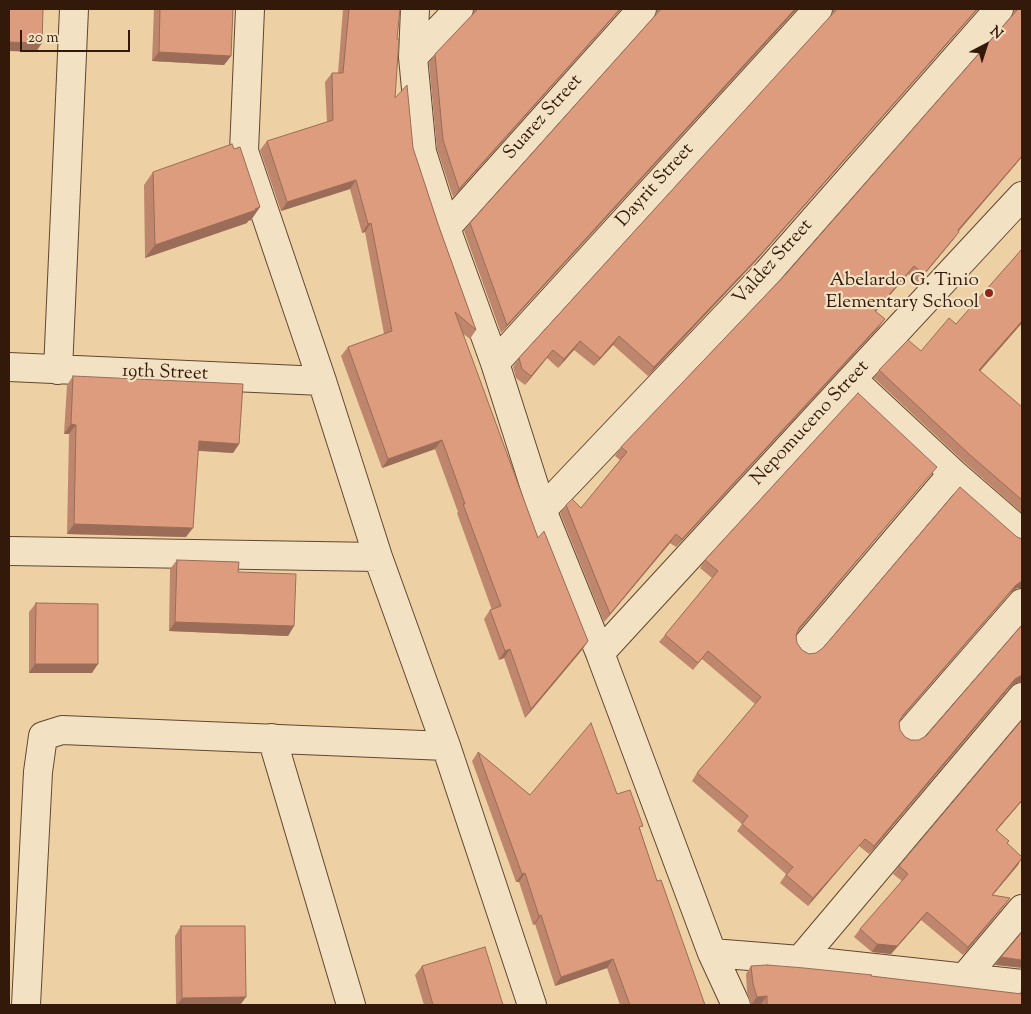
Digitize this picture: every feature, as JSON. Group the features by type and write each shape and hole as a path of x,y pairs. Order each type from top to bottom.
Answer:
{"street":[{"path":"58,370 74,9"},
{"path":"250,9 244,151 322,381 378,557 446,746 532,1005"},
{"path":"414,9 413,57 422,152 446,228 494,363 542,510 600,652 712,953 736,1005"},
{"path":"413,57 459,9"},
{"name":"Suarez Street","path":"446,228 642,9"},
{"name":"Dayrit Street","path":"494,363 818,9"},
{"name":"Valdez Street","path":"542,510 768,272 999,9"},
{"name":"Nepomuceno Street","path":"600,652 1022,196"},
{"name":"19th Street","path":"9,368 322,381"},
{"path":"852,379 1022,533"},
{"path":"806,646 954,473"},
{"path":"9,551 378,557"},
{"path":"909,733 1022,603"},
{"path":"800,960 1022,697"},
{"path":"26,1005 38,772 43,736 62,730 446,746"},
{"path":"272,738 351,1005"},
{"path":"964,978 1022,909"},
{"path":"712,953 800,960 1022,984"}],"building":[{"path":"9,9 43,9 42,43 9,42"},
{"path":"160,9 233,9 231,56 159,52"},
{"path":"349,9 400,9 395,98 407,85 413,148 476,330 455,312 538,538 544,531 588,641 531,709 510,649 505,651 490,610 501,606 463,504 465,504 442,440 388,459 348,347 392,331 371,223 368,224 356,180 287,202 267,141 333,120 332,73 343,73"},
{"path":"478,9 620,9 459,189 443,140 435,54"},
{"path":"661,9 795,9 507,325 470,223"},
{"path":"837,9 977,9 762,253 654,367 619,336 600,358 580,341 564,359 553,350 531,376 522,369 519,358"},
{"path":"1018,9 1022,9 1022,156 958,230 959,232 924,274 914,266 875,311 885,319 682,539 676,534 610,614 566,505 572,499 581,508 627,452 621,447 786,274"},
{"path":"232,144 234,149 240,147 260,207 155,245 153,172"},
{"name":"Abelardo G. Tinio Elementary School","path":"1022,249 1022,321 979,370 1022,407 1022,500 969,454 879,370 908,340 921,351 949,318 956,324"},
{"path":"73,376 243,384 239,444 199,441 193,528 74,524 76,425 71,424"},
{"path":"858,393 937,467 799,628 796,635 797,643 802,650 809,654 816,653 823,648 960,487 1017,537 1022,539 1022,581 1016,585 903,715 899,722 900,730 905,737 911,740 919,740 926,736 1022,625 1022,675 1015,679 874,846 865,839 813,898 786,875 793,867 742,824 748,816 697,773 761,697 708,651 698,663 665,635 718,571 705,560"},
{"path":"177,560 239,562 238,572 296,574 294,626 175,622"},
{"path":"36,603 98,604 98,664 35,664"},
{"path":"1022,720 1022,800 996,830 1009,841 1007,843 1022,857 992,895 1010,898 968,947 927,912 897,946 877,944 860,929 908,874 899,866"},
{"path":"591,723 617,794 630,790 643,826 639,827 657,881 661,880 705,1005 630,1005 613,959 561,977 541,915 539,916 525,873 522,874 478,752 530,795"},
{"path":"181,926 245,926 246,997 182,998"},
{"path":"1022,932 1022,960 1001,957"},
{"path":"485,947 503,1005 433,1005 422,966"},
{"path":"767,965 872,975 1022,994 1022,1005 767,1005 767,996 757,997 751,966"}],"place":[{"name":"Abelardo G. Tinio Elementary School","path":"989,293"}]}
